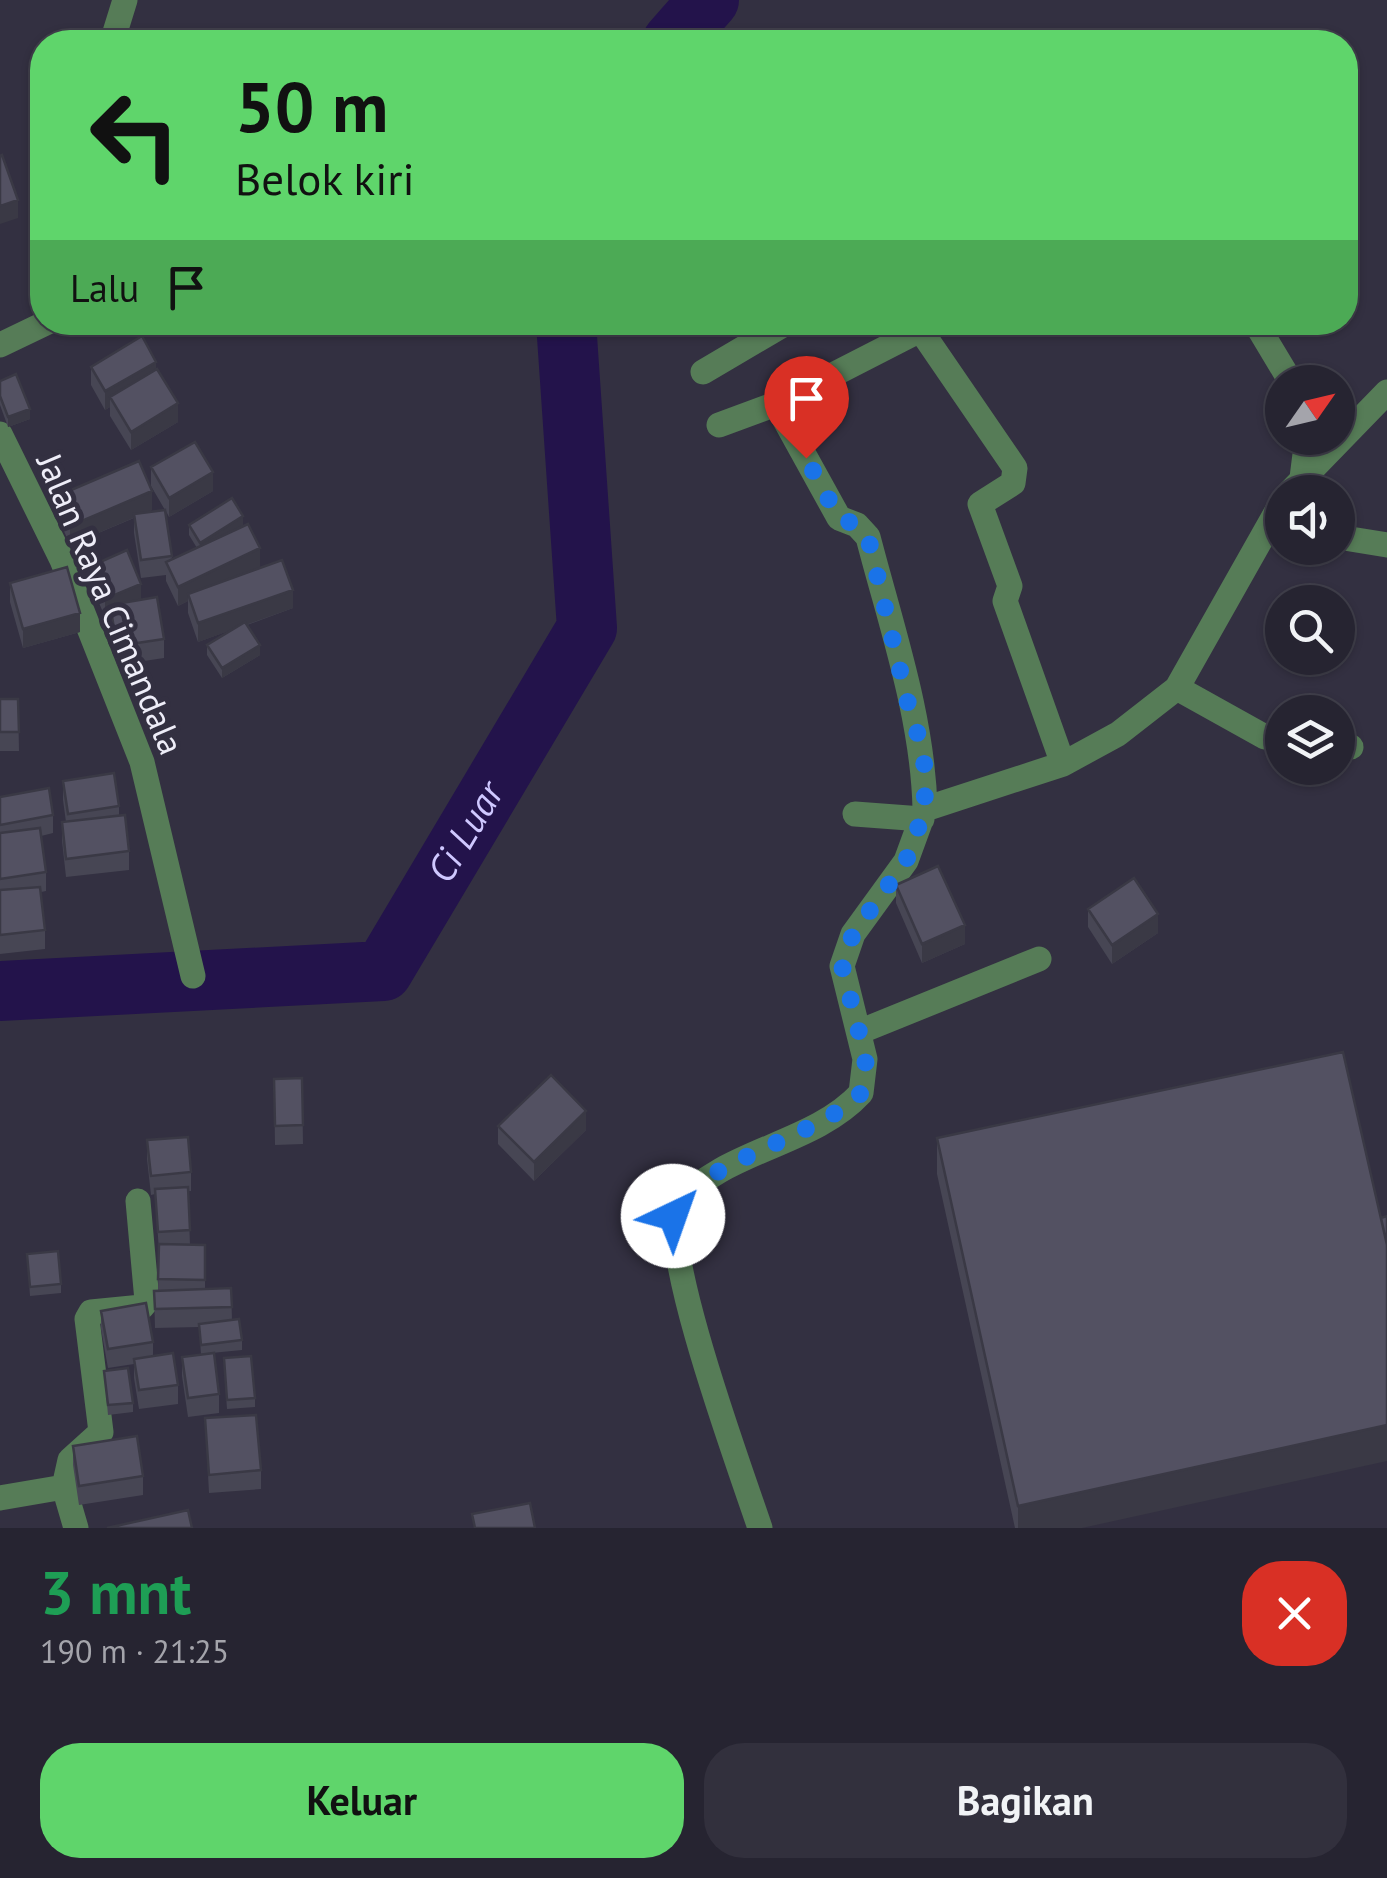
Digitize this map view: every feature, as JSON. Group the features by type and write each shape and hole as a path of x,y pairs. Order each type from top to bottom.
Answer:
{"street":[{"path":"116,30 125,0"},
{"path":"0,345 30,331"},
{"path":"704,372 766,335"},
{"path":"719,425 776,404 907,335"},
{"path":"930,335 1015,468 1013,482 980,504 1010,586 1005,601 1062,764"},
{"path":"1263,335 1280,365"},
{"path":"1309,475 1387,392"},
{"path":"760,1528 710,1373 673,1238 673,1216 676,1205 702,1182 848,1107 861,1093 866,1075 842,966 853,934 906,861 923,814 924,749 912,720 868,537 857,525 839,518 776,404"},
{"name":"Jalan Raya Cimandala","path":"0,434 62,560 142,762 193,976"},
{"path":"855,814 923,814 1062,764 1118,734 1176,688 1265,536"},
{"path":"1355,540 1387,545"},
{"path":"1176,688 1265,737"},
{"path":"858,1032 1039,959"},
{"path":"76,1528 64,1487 70,1460 102,1432 88,1314 142,1307 147,1301 138,1201"},
{"path":"0,1498 64,1487"}],"building":[{"path":"0,156 18,200 0,206"},
{"path":"142,336 156,362 105,391 91,367"},
{"path":"157,369 178,403 131,432 110,397"},
{"path":"16,374 30,409 8,417 0,396 0,381"},
{"path":"195,442 213,472 169,498 151,467"},
{"path":"139,461 152,491 70,526 57,496"},
{"path":"232,498 243,516 200,543 189,525"},
{"path":"165,510 172,556 141,560 134,514"},
{"path":"248,524 260,548 178,587 166,562"},
{"path":"127,550 141,584 105,599 91,566"},
{"path":"282,560 293,590 198,623 188,594"},
{"path":"67,567 80,613 23,629 10,583"},
{"path":"157,597 164,639 117,646 110,605"},
{"path":"245,622 260,645 222,668 207,645"},
{"path":"0,699 18,699 19,732 0,732"},
{"path":"114,773 119,806 68,814 63,781"},
{"path":"49,788 53,815 0,825 0,797"},
{"path":"125,815 129,851 66,859 62,822"},
{"path":"40,828 46,872 0,879 0,833"},
{"path":"938,866 965,925 922,944 896,885"},
{"path":"1134,878 1158,914 1112,945 1088,909"},
{"path":"40,887 45,930 0,935 0,890"},
{"path":"1343,1052 1387,1245 1387,1425 1018,1506 937,1138"},
{"path":"551,1075 586,1111 534,1162 498,1126"},
{"path":"302,1078 303,1125 275,1126 274,1079"},
{"path":"188,1137 191,1172 151,1176 147,1140"},
{"path":"188,1187 190,1230 158,1232 155,1189"},
{"path":"1387,1216 1387,1245 1381,1218"},
{"path":"159,1244 205,1245 205,1280 158,1279"},
{"path":"58,1251 61,1284 30,1287 27,1254"},
{"path":"231,1288 232,1307 155,1309 154,1291"},
{"path":"146,1303 153,1342 108,1349 101,1311"},
{"path":"239,1319 242,1340 201,1345 199,1324"},
{"path":"173,1353 178,1385 139,1390 134,1359"},
{"path":"214,1353 219,1394 188,1398 182,1357"},
{"path":"251,1356 255,1398 227,1400 224,1358"},
{"path":"128,1368 133,1403 108,1405 104,1371"},
{"path":"256,1415 261,1470 209,1475 205,1418"},
{"path":"137,1436 143,1476 79,1486 73,1446"},
{"path":"530,1503 535,1528 475,1528 472,1514"},
{"path":"188,1510 192,1528 107,1528"}],"waterway":[{"name":"Ci Luar","path":"683,30 709,0"},
{"name":"Ci Luar","path":"0,991 383,971 587,628 567,335"}],"route":[{"path":"673,1216 676,1205 702,1182 828,1120 861,1093 866,1059 842,966 853,934 906,861 925,809 924,749 912,720 906,681 868,537 857,525 839,518 806,458"}]}
